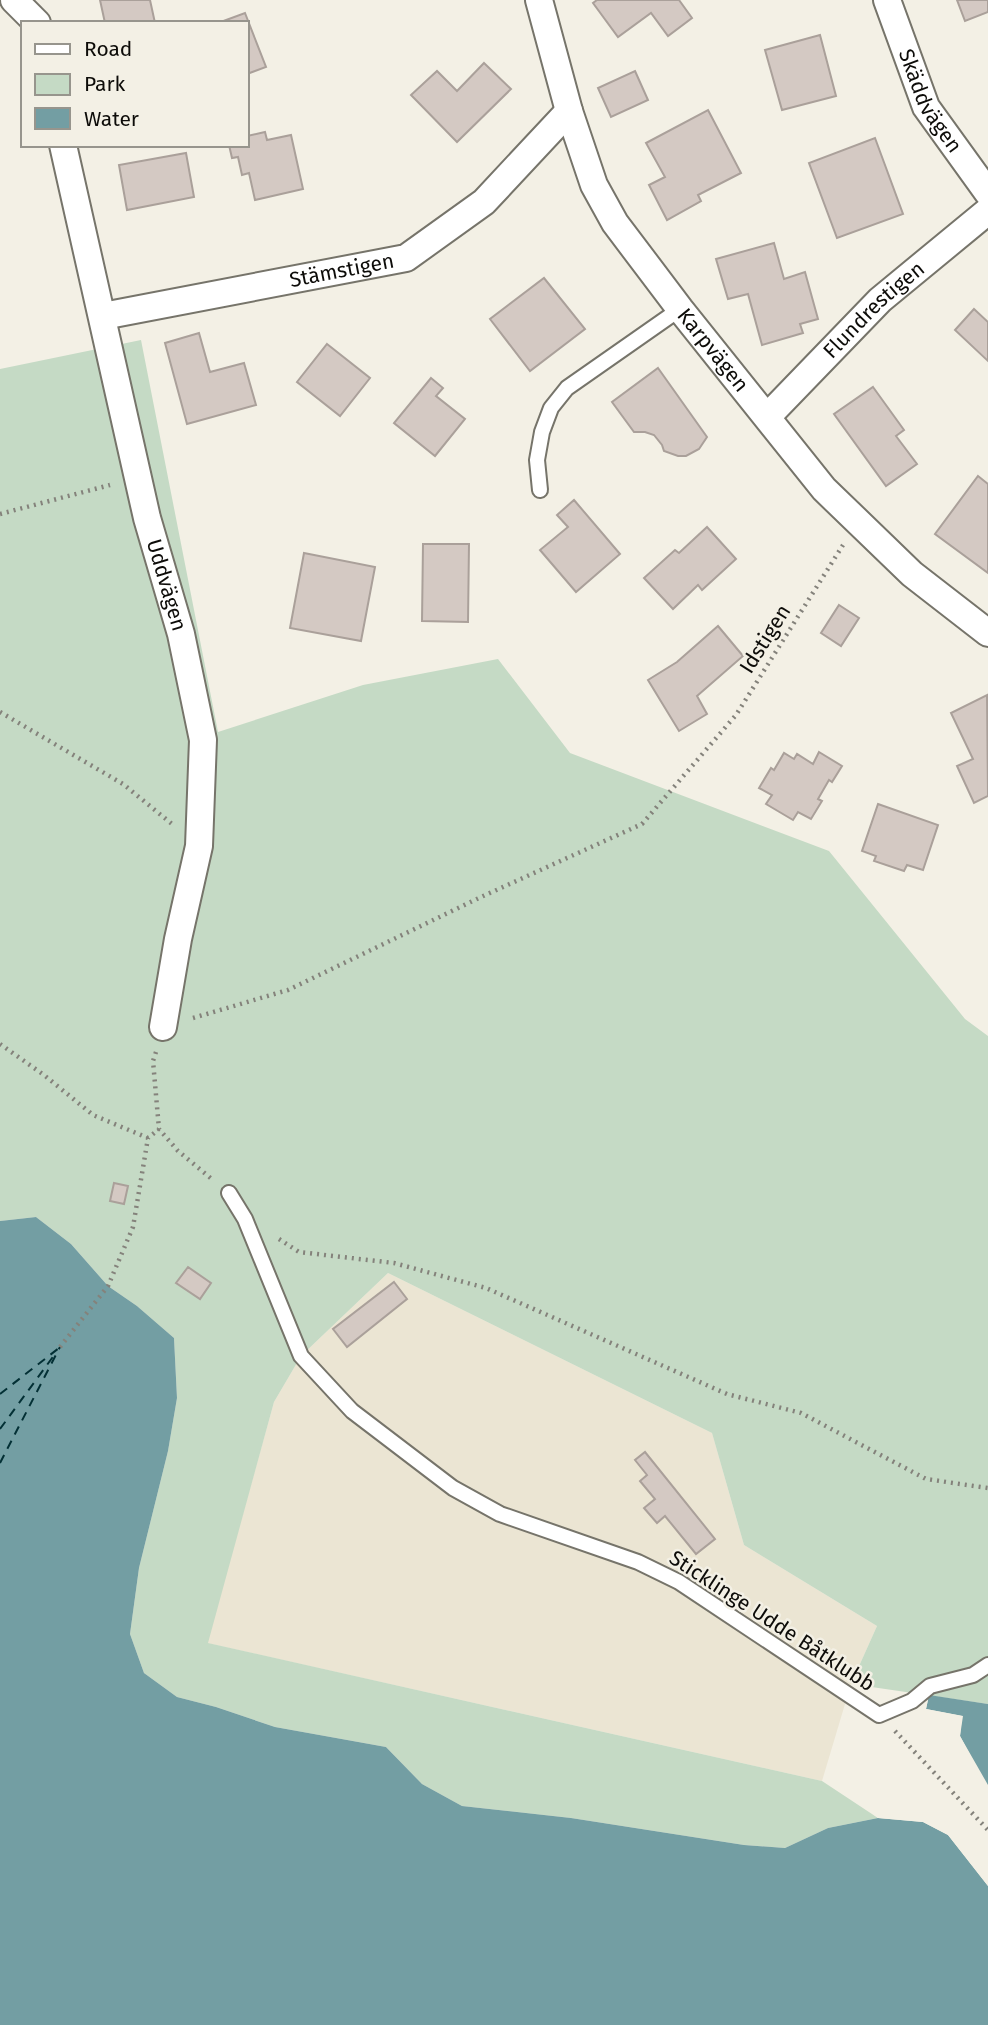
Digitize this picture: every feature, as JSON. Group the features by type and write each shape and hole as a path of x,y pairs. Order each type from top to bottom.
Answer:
{"street":[{"path":"14,0 40,15"},
{"name":"Karpvägen","path":"539,0 569,111 594,185 610,213 680,309 824,489 912,574 988,633"},
{"name":"Skäddvägen","path":"887,0 926,107 988,193"},
{"name":"Stämstigen","path":"103,316 406,258 484,202 569,111"},
{"name":"Uddvägen","path":"64,147 147,518 181,634 202,740 199,846 178,939 163,1027"},
{"name":"Flundrestigen","path":"768,416 880,300 988,211"}],"lane":[{"path":"540,490 537,460 542,432 551,408 567,388 680,309"},
{"name":"Sticklinge Udde Båtklubb","path":"229,1193 245,1219 302,1356 352,1411 453,1488 500,1514 638,1562 679,1582 879,1716 912,1701 930,1686 973,1675 988,1665"}],"path":[{"path":"0,514 138,477"},
{"name":"Idstigen","path":"163,1027 288,990 481,897 642,824 736,715 858,522"},
{"path":"0,712 123,783 199,846"},
{"path":"163,1027 153,1061 159,1129 178,1151 229,1193"},
{"path":"0,1044 93,1115 148,1138"},
{"path":"60,1347 108,1286 133,1227 148,1138 159,1129"},
{"path":"269,1234 299,1252 394,1263 486,1288 727,1394 801,1413 926,1479 988,1488"},
{"path":"879,1716 988,1830"}],"shaded area":[{"path":"388,1273 712,1433 744,1545 877,1626 851,1684 822,1781 207,1643 274,1402 301,1356"}],"green space":[{"path":"141,340 218,732 363,685 498,659 570,753 829,851 965,1019 988,1036 988,1704 851,1684 877,1626 744,1545 712,1433 388,1273 301,1356 274,1402 208,1643 822,1781 878,1818 828,1828 785,1848 744,1845 571,1818 462,1806 422,1784 386,1747 275,1727 177,1697 144,1673 130,1634 139,1568 168,1451 177,1398 174,1338 137,1306 108,1286 71,1244 36,1217 0,1221 0,369"}],"water":[{"path":"36,1217 71,1244 108,1286 137,1306 174,1338 177,1398 168,1451 139,1568 130,1634 144,1673 177,1697 275,1727 386,1747 422,1784 462,1806 571,1818 744,1845 785,1848 828,1828 878,1818 923,1822 948,1835 988,1886 988,2025 0,2025 0,1221"},
{"path":"929,1695 988,1704 988,1785 960,1736 962,1716 926,1709"}],"pier":[{"path":"925,1695 929,1695 926,1709 963,1716 960,1736 988,1789 957,1737 959,1719 924,1712 922,1709"},
{"path":"874,1815 923,1819 950,1832 988,1880 988,1886 948,1835 923,1822 878,1818"}],"building":[{"path":"100,0 150,0 155,21 105,21"},
{"path":"597,0 679,0 692,18 668,36 651,13 618,37 593,3"},
{"path":"957,0 988,0 988,12 965,21"},
{"path":"245,13 266,67 248,74 248,21 223,21"},
{"path":"820,35 836,96 782,110 765,50"},
{"path":"484,63 511,89 457,142 411,95 437,71 457,91"},
{"path":"635,71 648,100 611,117 598,88"},
{"path":"708,110 741,173 698,195 701,201 667,220 649,185 665,177 646,143"},
{"path":"265,132 267,140 291,135 303,189 255,200 249,173 242,175 238,157 232,158 229,147 248,147 248,136"},
{"path":"875,138 903,214 837,238 809,163"},
{"path":"186,153 194,197 127,210 119,165"},
{"path":"774,243 784,279 805,272 818,319 800,324 803,333 762,345 748,294 728,299 716,259"},
{"path":"544,278 585,329 530,371 490,319"},
{"path":"974,309 988,322 988,361 955,330"},
{"path":"199,333 210,372 244,363 256,405 187,424 165,343"},
{"path":"327,344 370,378 340,416 297,382"},
{"path":"658,368 707,437 699,449 686,456 664,451 654,435 634,432 612,402"},
{"path":"431,378 443,388 436,396 465,419 435,456 394,423"},
{"path":"873,387 904,430 896,436 917,464 886,486 834,414"},
{"path":"978,476 988,484 988,573 935,534"},
{"path":"574,500 620,554 576,592 540,550 568,527 557,515"},
{"path":"707,527 736,559 702,590 698,585 673,609 644,578 675,550 679,553"},
{"path":"423,544 469,544 468,622 422,621"},
{"path":"304,553 375,567 361,641 290,628"},
{"path":"839,605 859,618 841,646 821,633"},
{"path":"718,626 743,656 697,696 707,714 679,731 648,680 677,662"},
{"path":"987,695 988,796 974,803 957,766 973,759 951,713"},
{"path":"819,752 842,766 832,782 829,780 818,799 822,801 811,819 798,812 793,820 766,804 772,795 759,788 784,753 794,759 797,754 813,764"},
{"path":"878,804 938,825 923,870 907,865 904,871 874,861 876,856 862,851"},
{"path":"114,1183 128,1186 124,1204 110,1201"},
{"path":"188,1267 211,1283 200,1299 176,1283"},
{"path":"394,1282 407,1299 347,1347 333,1329"},
{"path":"645,1452 715,1539 696,1554 665,1516 657,1523 644,1508 655,1499 640,1481 647,1475 635,1460"}],"ferry route":[{"path":"0,1463 60,1347"},
{"path":"0,1394 59,1348"},
{"path":"0,1429 55,1354"}]}
